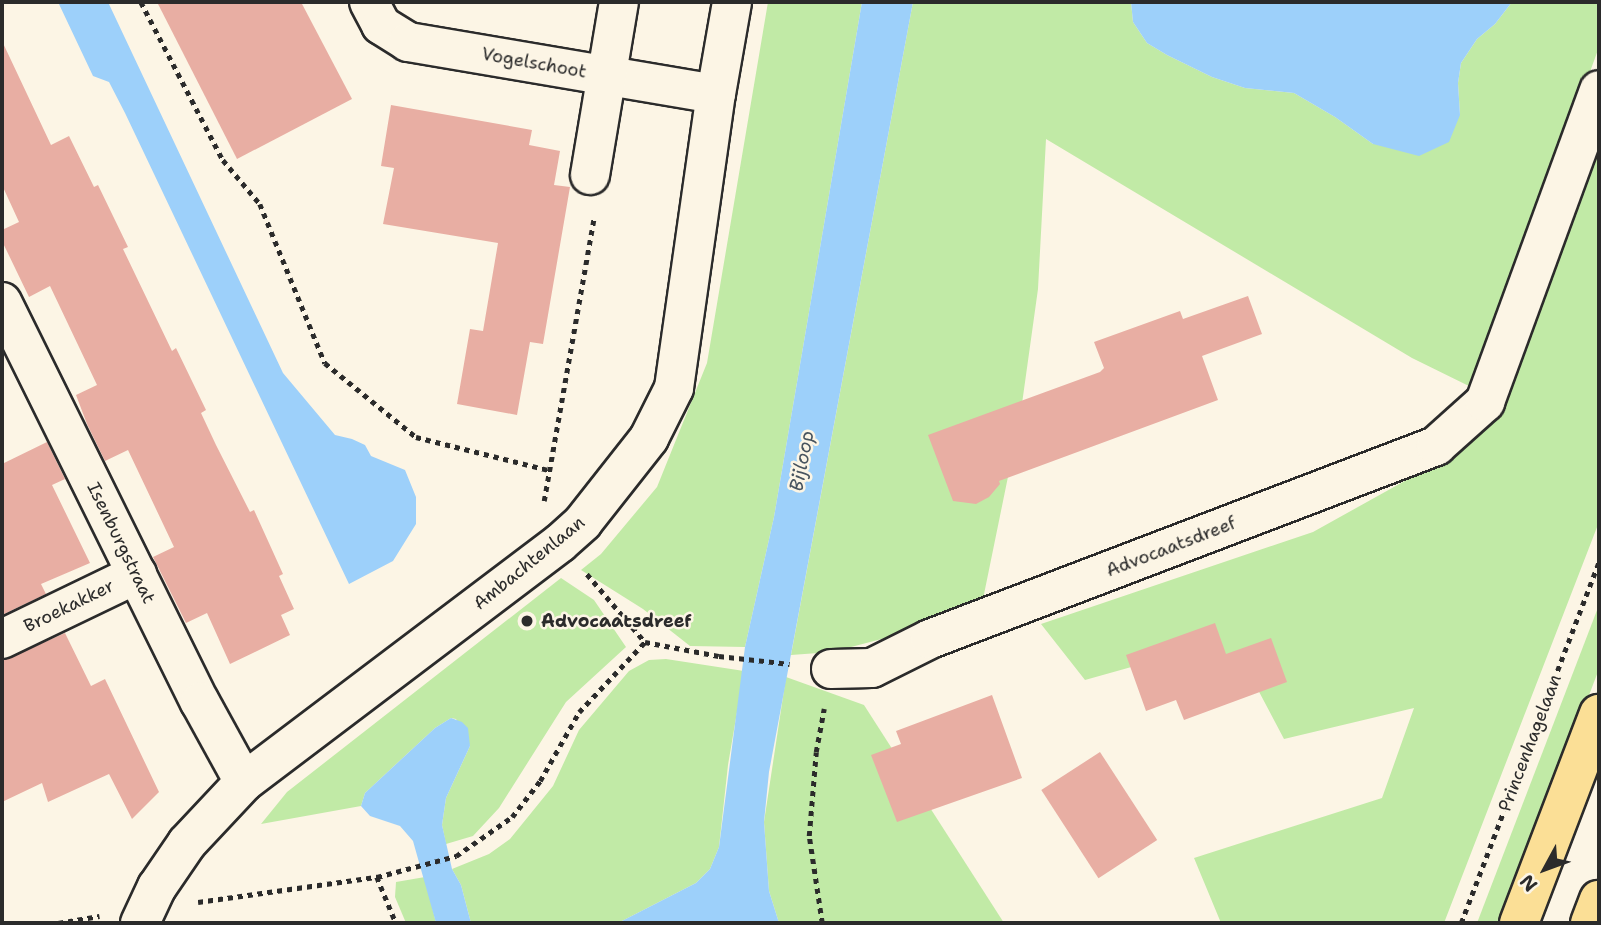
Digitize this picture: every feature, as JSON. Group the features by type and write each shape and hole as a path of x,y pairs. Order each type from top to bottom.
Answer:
{"main road":[{"path":"1519,923 1599,714"},
{"path":"1590,923 1599,900"}],"street":[{"name":"Vogelschoot","path":"369,2 382,25 408,42 716,94"},
{"path":"590,175 619,2"},
{"name":"Ambachtenlaan","path":"143,915 187,843 244,782 560,543 583,522 617,483 649,438 674,388 716,94 732,2"},
{"name":"Advocaatsdreef","path":"831,669 872,668 930,639 1436,446 1485,402 1599,90"},
{"name":"Isenburgstraat","path":"2,302 244,782"},
{"name":"Broekakker","path":"2,639 137,574"}],"path":[{"path":"141,2 223,160 260,204 325,363 416,437 548,470"},
{"path":"590,175 596,204 542,497 560,543 645,642 719,656 831,669 816,752 809,836 822,923"},
{"name":"Princenhagelaan","path":"1461,923 1599,562"},
{"path":"143,915 377,877 449,858 513,817 540,781 579,712 645,642"},
{"path":"377,877 396,923"}],"green space":[{"path":"768,2 862,2 774,517 745,647 690,646 643,609 581,570 601,554 657,487 707,363"},
{"path":"913,2 1131,2 1133,22 1147,43 1167,55 1212,77 1245,88 1294,93 1373,144 1460,115 1458,83 1461,63 1477,39 1495,24 1512,2 1599,2 1599,47 1475,389 1412,358 1046,139 1038,289 1020,418 982,604 912,631 832,652 791,655"},
{"path":"1599,132 1599,522 1444,923 1221,923 1194,858 1382,798 1414,708 1284,739 1256,686 1167,657 1085,680 1041,624 1313,532 1464,448 1495,414"},
{"path":"561,578 594,600 626,647 566,702 499,808 473,836 446,844 442,825 446,798 470,746 456,719 451,718 435,728 365,793 361,806 261,824 287,792"},
{"path":"1599,605 1599,669 1502,923 1477,923"},
{"path":"666,659 744,671 728,765 719,847 710,869 696,883 618,923 471,923 461,885 452,869 489,854 510,839 553,786 579,730 629,671 649,660"},
{"path":"786,677 864,705 1004,923 779,923 769,891 764,822"},
{"path":"425,877 436,923 406,923 395,897 396,882"}],"water":[{"path":"58,2 108,2 283,373 335,435 365,445 371,456 405,470 416,497 416,524 393,561 349,584 125,113 109,82 93,76"},
{"name":"Bijloop","path":"862,2 913,2 769,772 764,822 769,891 779,923 618,923 696,883 710,869 719,847 745,647 774,517"},
{"path":"1131,2 1512,2 1495,24 1477,39 1461,63 1458,83 1460,115 1449,142 1419,156 1373,144 1294,93 1245,88 1212,77 1167,55 1147,43 1133,22"},
{"path":"451,718 462,722 468,728 470,746 446,798 442,825 452,869 461,885 471,923 436,923 413,841 400,826 370,816 361,806 365,793 435,728"}],"building":[{"path":"157,2 301,2 352,99 237,159"},
{"path":"2,41 51,145 69,136 94,187 98,185 128,247 123,249 172,351 176,348 206,410 201,413 216,445 250,512 254,510 283,574 279,576 294,609 281,615 290,635 230,664 207,613 186,623 153,557 174,547 128,450 105,461 87,424 76,395 97,385 50,286 29,297 2,241 2,230 19,222 2,185"},
{"path":"391,105 532,130 529,145 560,151 554,185 570,187 543,344 530,342 517,415 457,404 470,329 483,331 498,243 383,224 394,168 381,166"},
{"path":"1248,296 1262,334 1202,356 1218,400 999,481 1000,484 989,497 976,504 953,501 928,435 1100,372 1104,368 1094,342 1180,311 1183,319"},
{"path":"47,442 65,479 52,485 90,563 41,584 46,594 2,615 2,464"},
{"path":"1215,623 1226,654 1271,638 1287,682 1184,720 1176,700 1146,711 1126,655"},
{"path":"65,633 91,686 105,679 159,792 132,819 109,774 48,802 42,783 2,802 2,661"},
{"path":"992,695 1022,778 897,822 871,755 901,744 896,731"},
{"path":"1100,752 1157,840 1098,878 1041,790"}],"place":[{"name":"Advocaatsdreef","path":"527,621"}]}
